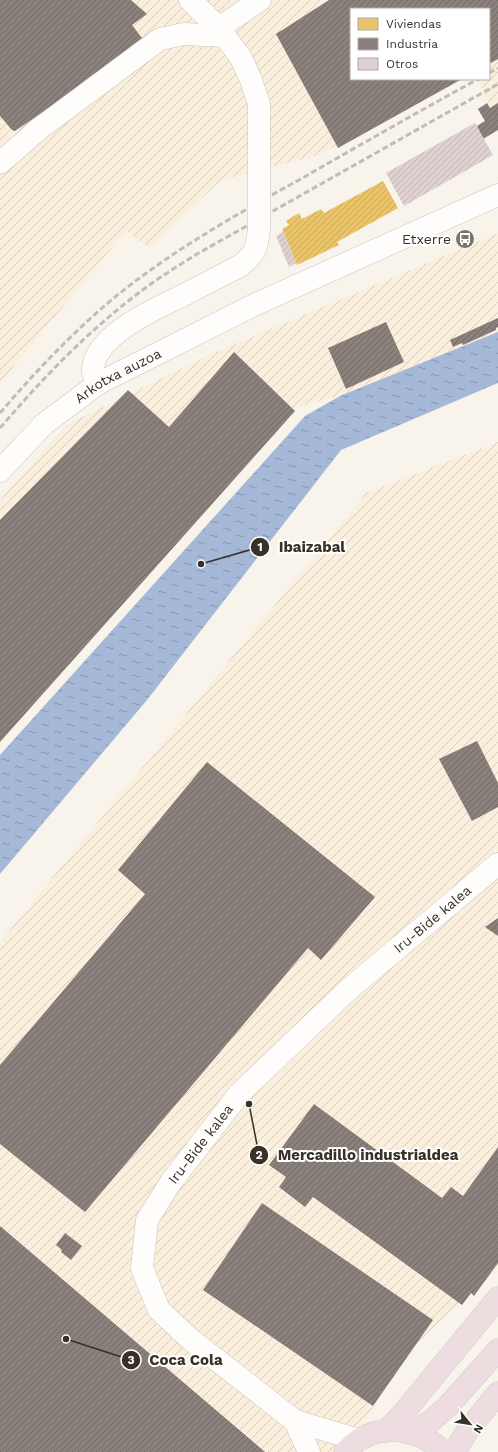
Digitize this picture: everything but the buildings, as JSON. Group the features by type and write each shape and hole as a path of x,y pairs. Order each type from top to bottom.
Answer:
{"highway":[{"path":"386,1431 498,1298"},
{"path":"410,1432 430,1422 449,1405 498,1350"},
{"path":"454,1452 468,1430 498,1393"},
{"path":"352,1446 378,1431 400,1430 420,1435 438,1446 444,1452"}],"street":[{"path":"98,383 92,371 94,362 109,339 128,324 240,266 251,256 257,245 259,228 259,104 251,80 241,58 222,32 190,0"},
{"path":"0,163 39,129 160,39 184,34 222,32 260,0"},
{"name":"Arkotxa auzoa","path":"0,471 44,424 98,383 254,306 498,195"},
{"name":"Iru-Bide kalea","path":"295,1421 190,1339 159,1310 142,1268 147,1220 171,1182 239,1094 349,989 498,864"},
{"path":"295,1421 352,1446"},
{"path":"295,1421 309,1452"}],"shaded area":[{"path":"0,0 498,0 498,123 477,80 490,80 490,8 350,8 350,80 460,80 319,155 221,180 149,248 126,231 0,383"},
{"path":"498,233 498,332 340,396 273,413 0,715 0,500 66,425 209,355"},
{"path":"498,442 498,1266 417,1343 342,1452 0,1452 0,942 366,493"}],"water":[{"path":"498,332 498,383 341,450 147,700 0,874 0,755 305,416 340,396"}],"railway":[{"path":"490,72 498,68"},
{"path":"0,413 41,367 84,324 115,297 159,264 204,234 476,80"},
{"path":"0,428 31,392 64,358 99,325 143,289 197,254 498,84"}],"place":[{"name":"Etxerre","path":"465,239"},
{"name":"Ibaizabal","path":"201,564"},
{"name":"Mercadillo industrialdea","path":"249,1104"},
{"name":"Coca Cola","path":"66,1339"}]}
